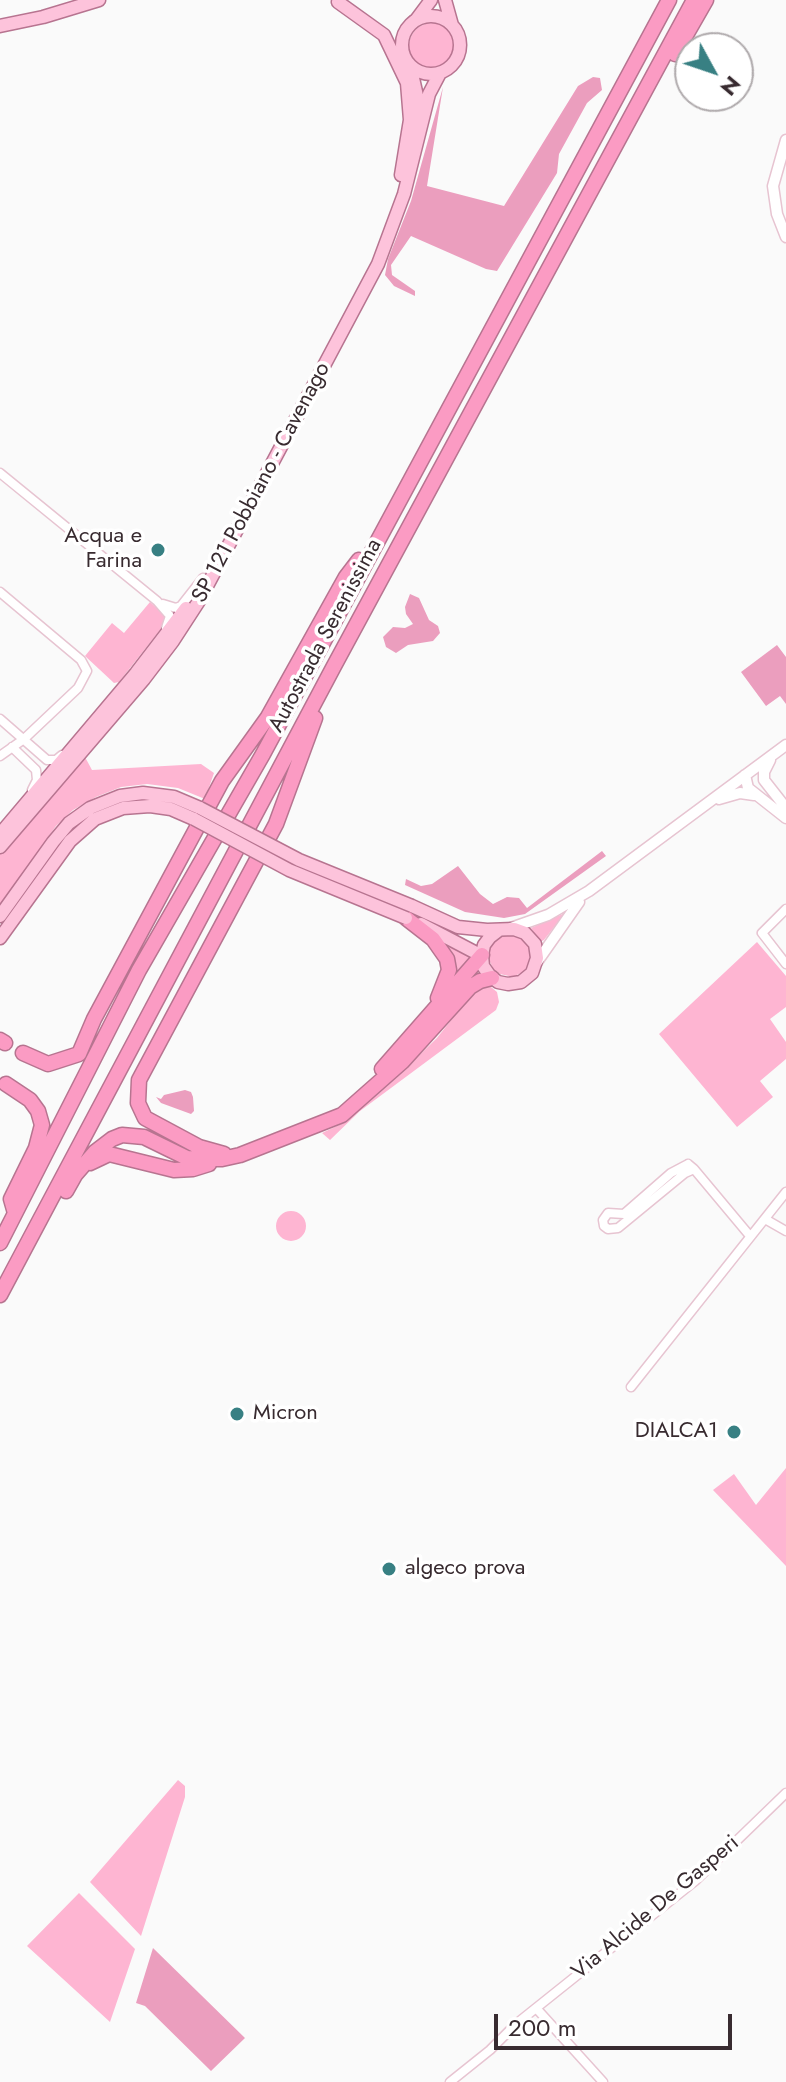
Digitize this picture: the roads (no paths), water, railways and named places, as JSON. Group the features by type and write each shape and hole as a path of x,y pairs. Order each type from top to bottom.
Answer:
{"highway":[{"name":"Autostrada Serenissima","path":"0,1243 139,970 263,754 669,0"},
{"name":"Autostrada Serenissima","path":"0,1295 334,666 694,0"},
{"path":"627,123 649,100 706,0"},
{"path":"23,1053 48,1064 79,1054 94,1019 222,781 268,717 346,577 382,531"},
{"path":"240,1155 199,1147 150,1122 140,1109 139,1080 276,824 334,666"},
{"path":"409,912 441,948 449,965 443,988 426,1019"},
{"path":"349,1110 481,956"},
{"path":"75,1175 94,1160 109,1154 162,1168 185,1170 240,1155 312,1128 349,1110 430,1034 470,987 492,978"},
{"path":"6,1084 30,1100 38,1111 42,1125 36,1148 11,1199 15,1213"},
{"path":"0,1306 75,1175 107,1142 128,1134 144,1137 187,1158 222,1159"}],"main road":[{"path":"0,26 99,0"},
{"path":"402,47 404,34 431,0"},
{"name":"SP 121 Pobbiano - Cavenago","path":"3,839 147,675 183,628 378,264 400,208 429,94 440,73 452,65 459,51 459,36 452,25 445,0"},
{"path":"336,1 386,25 402,47"},
{"path":"336,1 384,35 407,83 410,120 401,175"},
{"path":"413,23 422,17 433,16 452,25"},
{"name":"SP 121 Pobbiano - Cavenago","path":"3,839 50,766 78,741 176,622 203,578 365,274 385,227 417,107 417,90 402,47"},
{"path":"410,65 424,73 440,73"},
{"path":"3,839 49,784 50,766"},
{"path":"0,916 69,823 90,808 120,796 143,793 174,797 289,870 374,902 453,925 505,929 522,931 532,939 537,962 531,975 518,983 503,983 492,978 484,968 481,956 487,940 505,929"},
{"path":"0,938 70,841 95,819 123,808 150,806 197,814"},
{"path":"409,912 481,956"}],"street":[{"path":"786,140 773,186 777,214 786,237"},
{"path":"0,473 169,614 169,623 136,673"},
{"path":"157,601 179,608 203,578"},
{"path":"0,592 81,660 87,671 78,688 24,739 0,756"},
{"path":"0,719 50,766"},
{"path":"505,929 548,915 589,891 783,746"},
{"path":"783,746 765,766 763,776 785,811"},
{"path":"12,747 37,775 36,786 20,810"},
{"path":"745,775 746,785 756,796 785,811"},
{"path":"745,775 754,779 785,811"},
{"path":"703,806 734,794 756,796"},
{"path":"537,962 589,891"},
{"path":"786,909 762,933 786,964"},
{"path":"694,1169 618,1228 613,1230 604,1226 603,1220 608,1213 624,1214 671,1173 688,1164 694,1169 750,1236"},
{"path":"631,1387 786,1192"},
{"path":"765,1219 786,1231"},
{"name":"Via Alcide De Gasperi","path":"450,2082 536,2008 695,1881 786,1793"},
{"path":"536,2008 603,2082"}],"place":[{"name":"Acqua e Farina","path":"158,550"},
{"name":"Micron","path":"237,1414"},
{"name":"DIALCA1","path":"734,1432"},
{"name":"algeco prova","path":"389,1569"}]}
